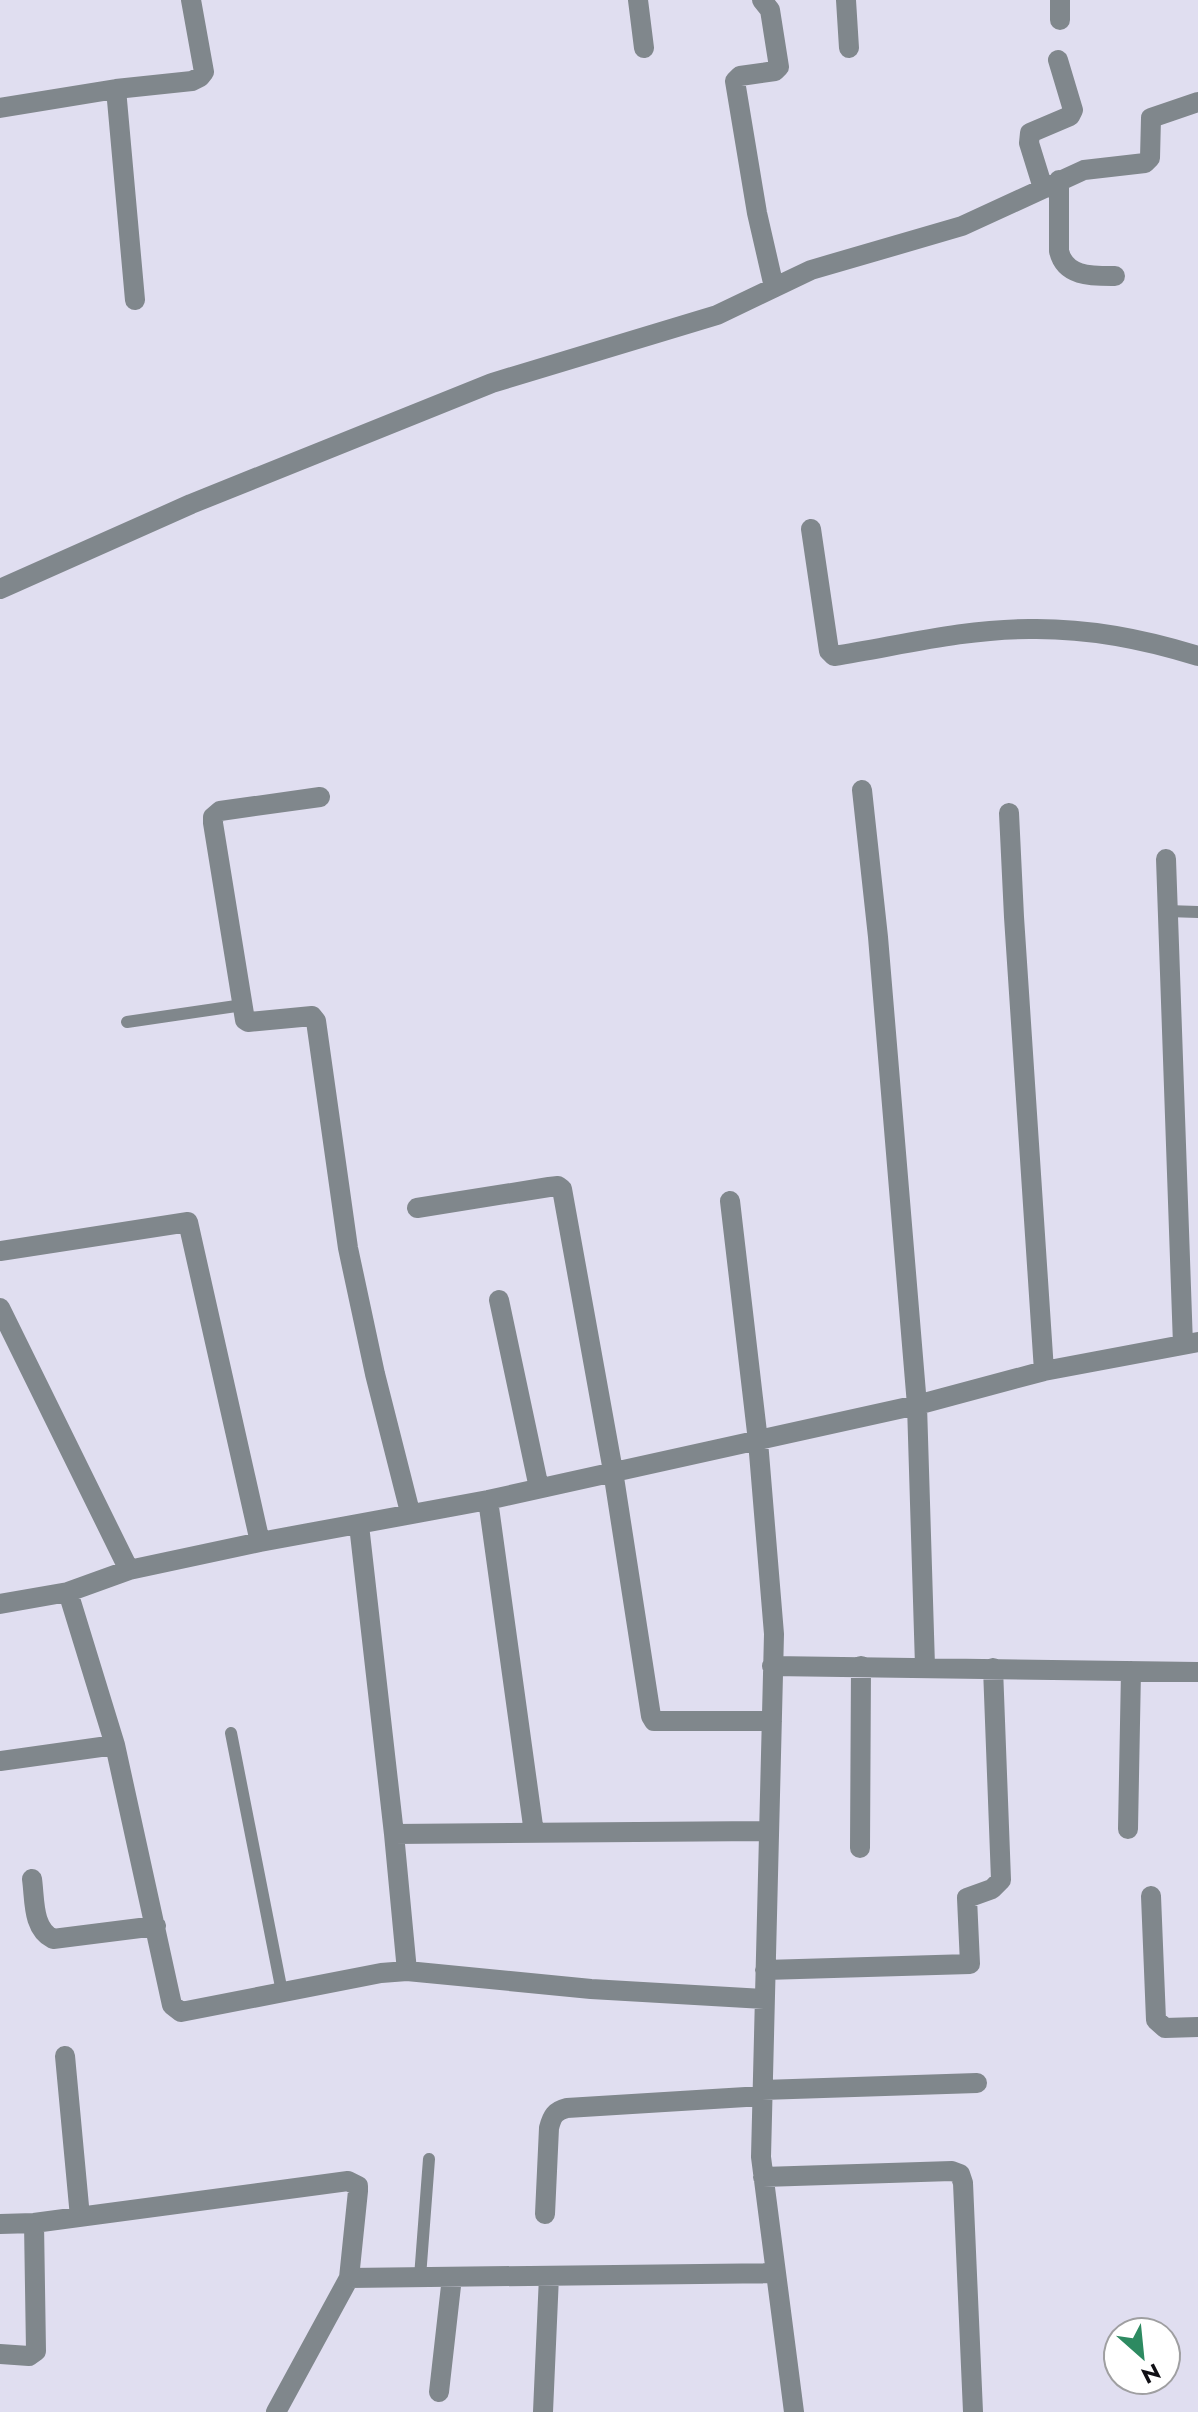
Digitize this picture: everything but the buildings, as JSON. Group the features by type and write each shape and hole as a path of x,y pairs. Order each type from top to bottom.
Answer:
{"street":[{"path":"0,108 116,89 192,81 200,77 204,72 191,0"},
{"path":"638,0 644,48"},
{"path":"762,0 770,10 779,67 775,71 740,76 735,81 757,213 774,287"},
{"path":"846,0 849,48"},
{"path":"1058,60 1072,113 1030,133 1029,143 1051,184 1062,261 1075,272 1115,276"},
{"path":"116,89 135,300"},
{"path":"0,589 191,504 492,383 717,315 811,270 991,215 1084,170 1148,161 1151,118 1198,102"},
{"path":"811,529 829,651 834,656 1026,629 1083,630 1198,656"},
{"path":"862,790 878,937 917,1405 925,1666"},
{"path":"320,797 220,811 213,817 248,1022 307,1016 312,1016 316,1021 348,1248 375,1374 410,1512"},
{"path":"1009,813 1044,1371"},
{"path":"0,1604 68,1592 129,1570 359,1525 410,1512 488,1500 917,1405 1044,1371 1190,1344 1166,859"},
{"path":"417,1208 549,1187 562,1189 613,1471 652,1720 772,1721"},
{"path":"730,1201 758,1441 774,1634 761,2157 794,2412"},
{"path":"0,1251 188,1222 260,1542"},
{"path":"499,1300 539,1488"},
{"path":"0,1308 129,1570"},
{"path":"488,1500 534,1833"},
{"path":"359,1525 407,1971"},
{"path":"68,1592 115,1745 172,2005 176,2011 368,1975 407,1971 605,1991 764,1999"},
{"path":"772,1666 1198,1672"},
{"path":"860,1848 861,1666"},
{"path":"765,1970 970,1964 967,1898 992,1889 1001,1880 993,1668"},
{"path":"1128,1829 1131,1671"},
{"path":"0,1761 115,1745"},
{"path":"394,1834 769,1831"},
{"path":"32,1879 39,1926 44,1934 53,1939 156,1926"},
{"path":"1151,1896 1156,2020 1165,2028 1198,2027"},
{"path":"65,2056 80,2217"},
{"path":"545,2214 551,2118 567,2108 762,2093 977,2083"},
{"path":"763,2177 952,2171 960,2174 963,2183 973,2412"},
{"path":"0,2224 34,2223 353,2182 358,2191 349,2278 276,2412"},
{"path":"0,2354 29,2356 36,2351 34,2223"},
{"path":"349,2278 776,2273"},
{"path":"543,2412 549,2276"},
{"path":"439,2392 452,2277"}],"lane":[{"path":"1167,911 1198,912"},
{"path":"127,1022 243,1005"},
{"path":"231,1733 282,1992"},
{"path":"420,2277 429,2159"}]}
